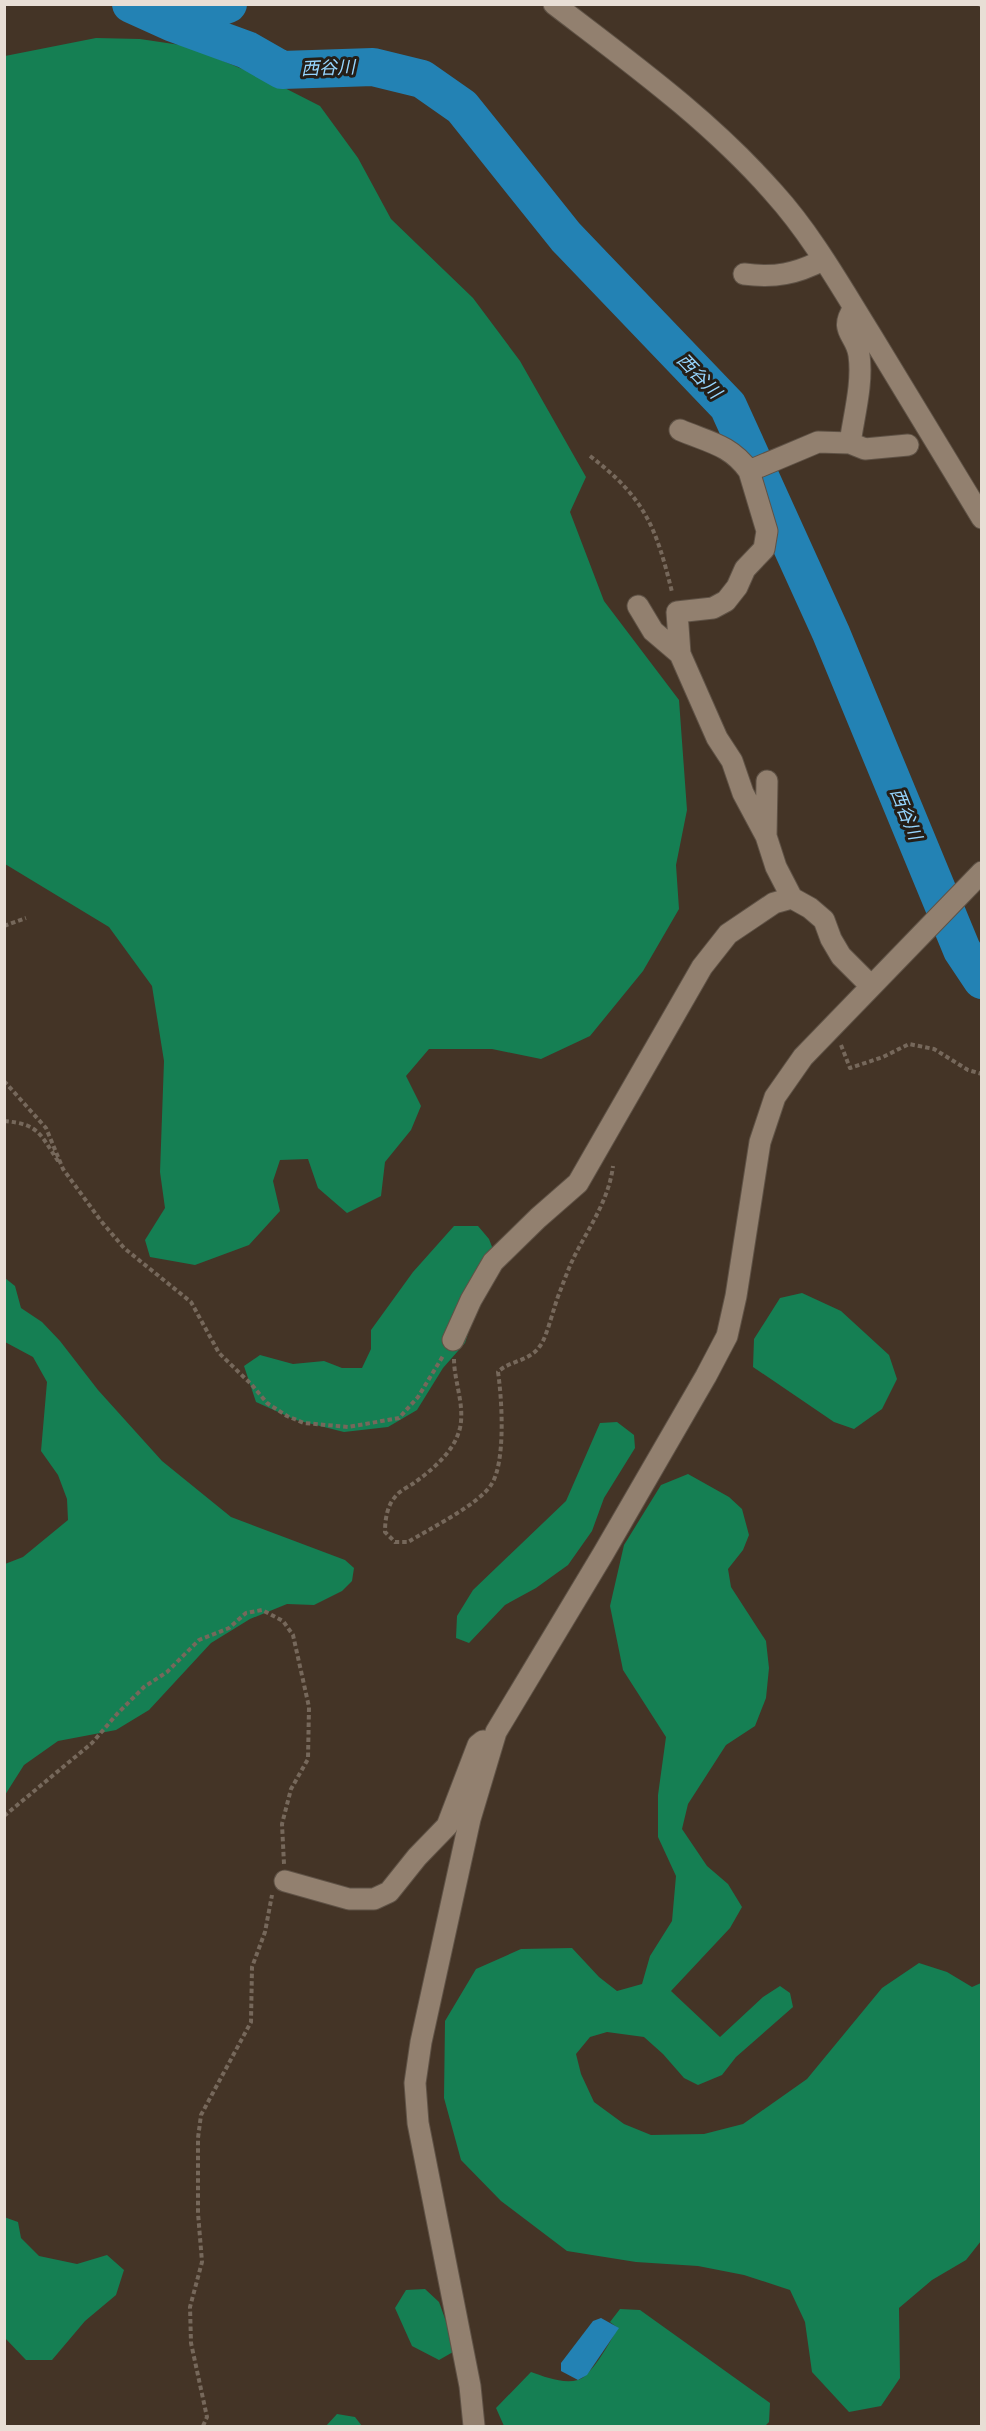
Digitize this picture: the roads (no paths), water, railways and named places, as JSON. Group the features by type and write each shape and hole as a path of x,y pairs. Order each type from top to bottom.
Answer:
{"street":[{"path":"554,4 662,87 726,142 775,193 808,236 854,308 981,518"},
{"path":"744,274 767,277 783,275 823,260"},
{"path":"850,443 860,372 859,352 846,325 854,308"},
{"path":"680,430 730,450 741,460 757,468 818,442 850,443 865,449 908,445"},
{"path":"757,468 768,531 764,549 745,570 737,587 726,601 713,608 677,612 680,654 717,738 732,761 753,815 766,836 776,867 792,898 810,908 824,920 841,956 872,986"},
{"path":"638,606 653,631 680,654"},
{"path":"766,836 767,781"},
{"path":"474,2427 470,2386 418,2123 415,2083 421,2042 470,1819 496,1732 637,1495 727,1336 736,1296 760,1142 775,1097 803,1058 833,1025 981,872"},
{"path":"453,1340 471,1300 493,1262 538,1218 578,1184 702,967 728,934 774,903 792,898"},
{"path":"285,1881 349,1899 374,1899 389,1892 417,1857 447,1826 478,1745 496,1732"}],"water":[{"path":"601,2318 619,2328 587,2375 578,2380 561,2371 561,2363 593,2321"}],"waterway":[{"name":"西谷川","path":"131,4 173,23 247,50 282,70 373,67 422,79 462,107 566,237 728,406 831,633 962,950 982,980"},
{"path":"173,23 228,4"}]}
